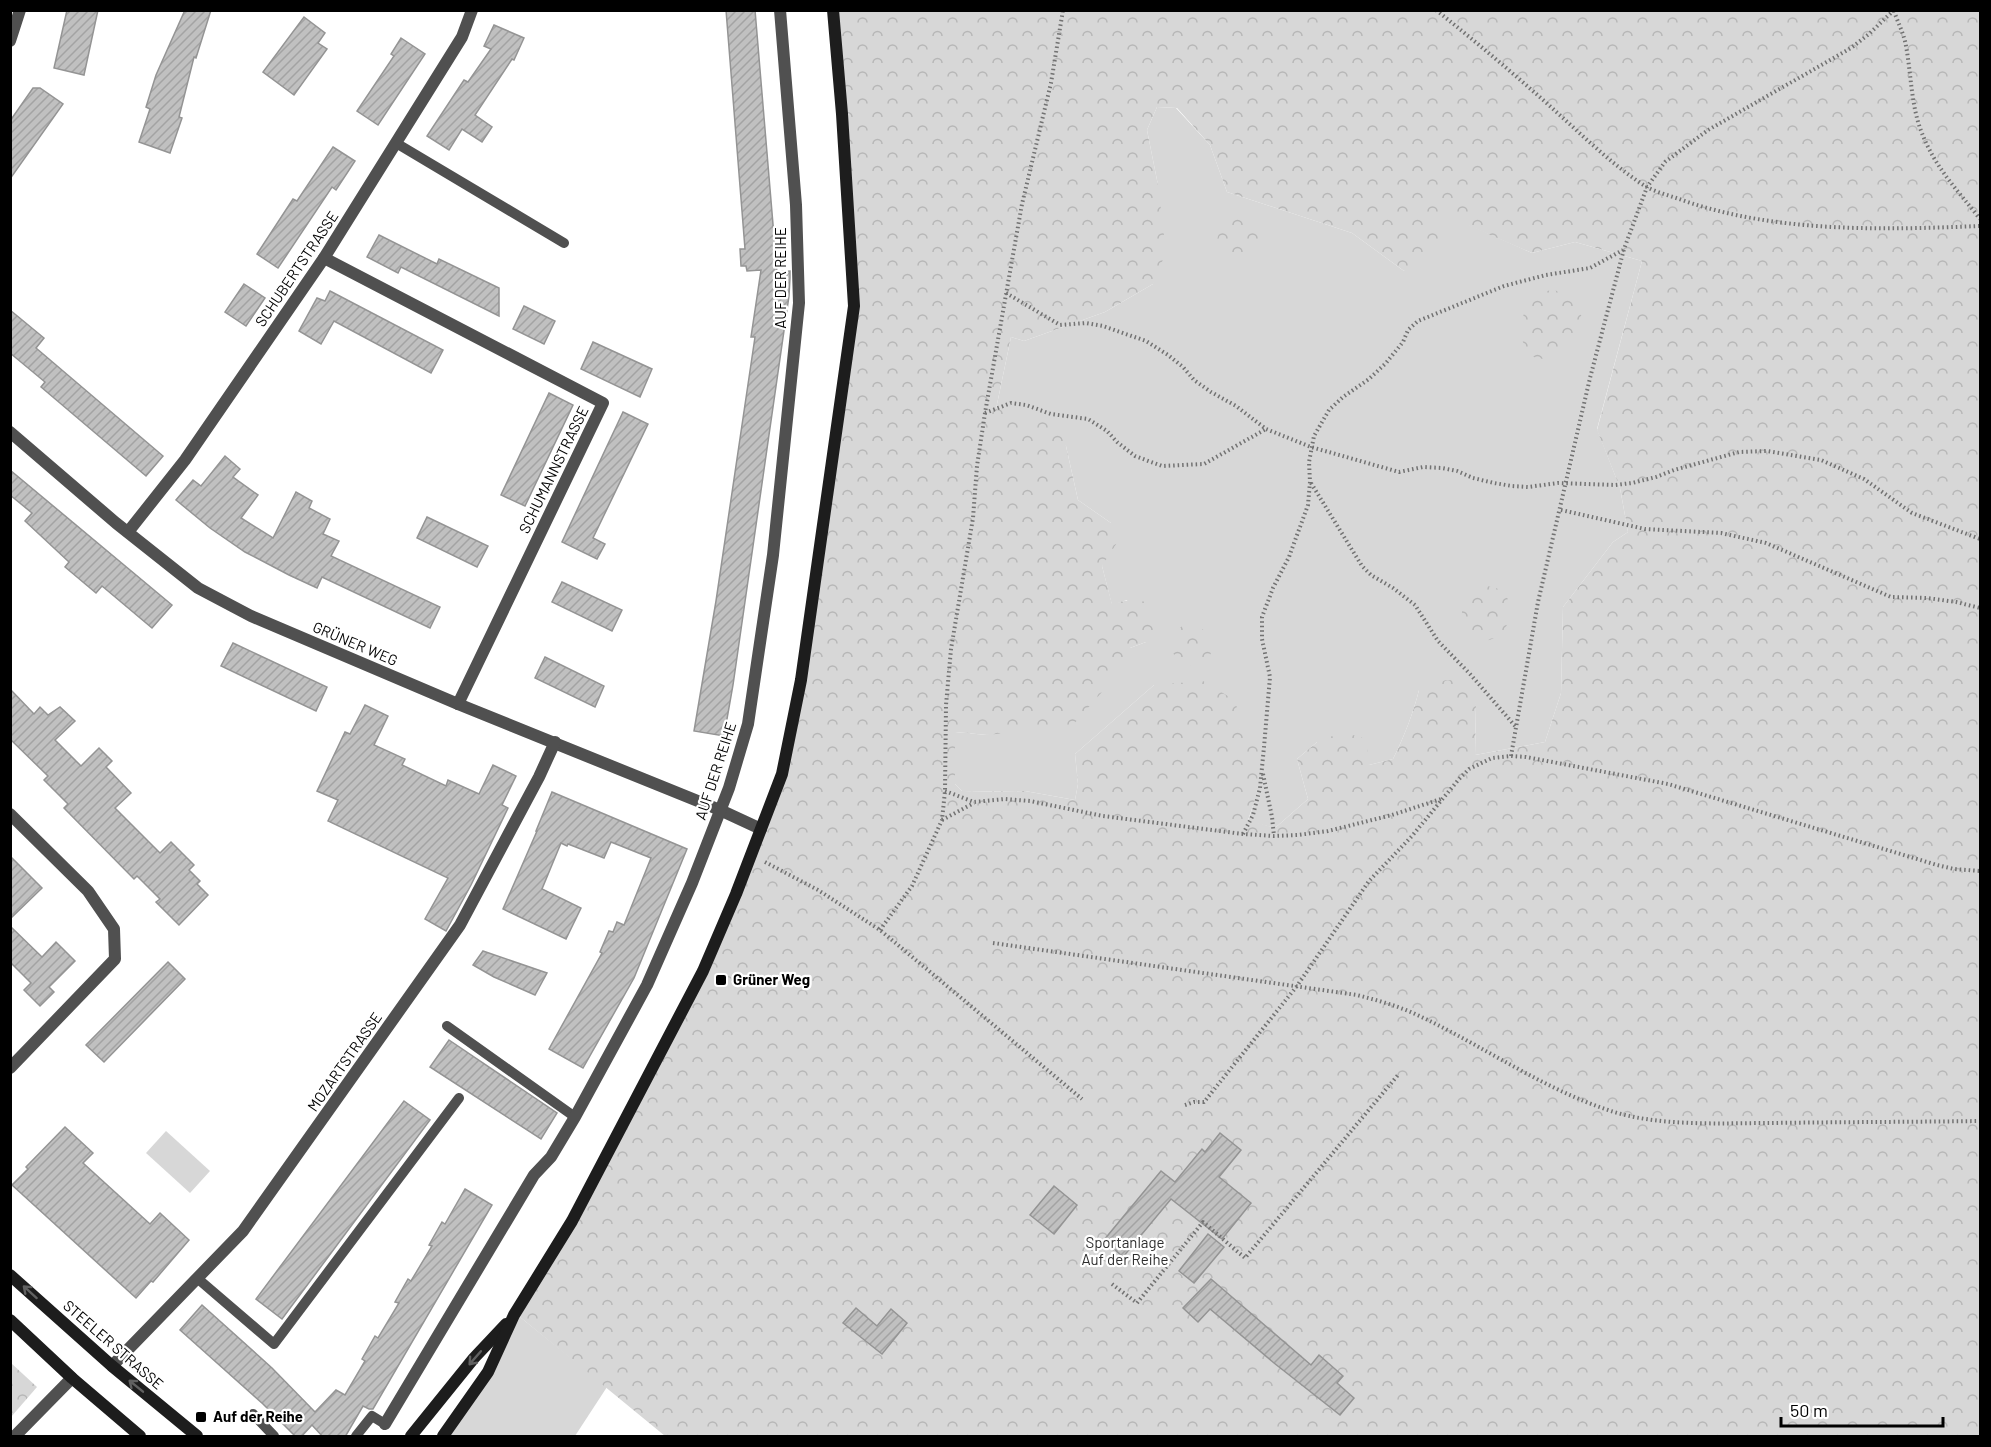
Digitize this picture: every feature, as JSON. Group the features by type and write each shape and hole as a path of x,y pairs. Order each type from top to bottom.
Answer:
{"main road":[{"path":"443,1437 488,1372 514,1315 572,1221 703,971 782,774 801,680 854,306 833,10"},
{"name":"STEELER STRASSE","path":"10,1275 112,1366 197,1437"},
{"path":"411,1437 474,1358 514,1315"},
{"path":"10,1320 140,1437"}],"street":[{"path":"10,41 20,10"},
{"name":"SCHUBERTSTRASSE","path":"128,532 185,460 324,258 462,37 472,10"},
{"name":"AUF DER REIHE","path":"385,1424 534,1175 551,1157 575,1117 647,985 692,883 732,778 748,724 773,555 799,303 796,205 780,10"},
{"name":"SCHUMANNSTRASSE","path":"324,258 603,404 458,704"},
{"name":"GRÜNER WEG","path":"10,432 198,588 251,616 761,829"},
{"name":"MOZARTSTRASSE","path":"112,1366 243,1230 460,925 539,777 555,742"},
{"path":"10,814 88,891 114,929 116,959 10,1068"},
{"path":"15,1437 72,1378"}],"lane":[{"path":"396,143 564,243"},
{"path":"447,1026 575,1117"},
{"path":"197,1278 274,1344 459,1098"},
{"path":"252,1414 274,1437"},
{"path":"356,1437 372,1416 385,1424"}],"path":[{"path":"880,930 912,886 942,820 945,791 946,705 951,649 973,518 977,466 1022,204 1051,83 1063,10"},
{"path":"1436,10 1647,187 1700,206 1777,221 1863,227 1980,226"},
{"path":"1511,756 1538,602 1590,378 1624,249 1647,187 1665,162 1708,130 1851,48 1894,11 1905,43 1917,118 1926,142 1943,174 1964,196 1980,219"},
{"path":"1243,834 1253,815 1262,771 1270,677 1263,639 1262,618 1266,603 1289,557 1308,506 1311,447 1314,436 1329,410 1386,363 1408,330 1418,321 1504,286 1546,275 1590,268 1624,249"},
{"path":"1006,293 1060,325 1086,323 1104,326 1146,341 1183,367 1194,380 1236,406 1266,429 1311,447 1399,472 1423,467 1442,468 1494,483 1528,487 1566,484 1615,485 1632,483 1739,452 1767,451 1821,460 1837,466 1864,479 1912,513 1980,539"},
{"path":"985,413 1003,404 1011,403 1026,405 1051,414 1088,420 1107,431 1117,442 1136,456 1162,466 1204,464 1266,429"},
{"path":"1310,483 1362,566 1371,575 1415,605 1438,640 1516,727"},
{"path":"1561,510 1645,529 1721,532 1766,543 1891,597 1927,598 1980,608"},
{"path":"1185,1105 1204,1102 1297,986 1369,881 1412,836 1459,779 1475,766 1492,758 1511,756 1668,784 1937,865 1980,871"},
{"path":"1262,771 1274,836"},
{"path":"945,791 974,802"},
{"path":"942,820 974,802 1005,799 1030,801 1103,816 1243,834 1298,835 1328,831 1409,811 1441,799"},
{"path":"751,854 818,890 880,930 1082,1100"},
{"path":"993,943 1357,995 1414,1014 1554,1088 1628,1116 1673,1121 1736,1123 1980,1121"},
{"path":"1112,1284 1137,1303 1203,1222 1245,1258 1398,1075"}],"green space":[{"name":"Sportanlage Auf der Reihe","path":"836,11 1980,11 1980,1436 665,1436 520,1317 709,972 786,778 857,304","holes":["1157,107 1177,108 1210,145 1227,192 1352,233 1404,271 1436,253 1442,214 1532,253 1575,242 1642,261 1597,430 1620,488 1628,532 1613,542 1563,607 1561,693 1545,742 1475,755 1476,704 1466,681 1446,680 1419,690 1408,725 1393,759 1369,765 1366,739 1343,732 1317,742 1297,759 1308,799 1275,828 1248,820 1255,800 1262,739 1239,728 1236,701 1203,681 1154,685 1075,754 1078,784 1075,800 1025,791 963,792 955,784 955,732 987,735 1073,725 1130,660 1130,648 1146,642 1155,630 1154,617 1149,605 1139,600 1112,604 1102,566 1122,535 1111,523 1078,500 1066,446 1055,423 996,409 1011,337 1024,341 1105,312 1153,284 1166,252 1158,185 1147,130"]},
{"path":"1157,107 1176,108 1210,145 1227,192 1352,233 1404,271 1442,213 1532,253 1575,242 1642,261 1597,429 1620,488 1628,532 1613,542 1563,607 1561,693 1545,742 1475,755 1476,704 1419,690 1408,725 1393,759 1369,765 1317,742 1297,759 1308,799 1275,828 1248,821 1255,800 1239,728 1154,685 1075,754 1078,784 1075,800 1025,791 963,792 955,784 955,732 987,735 1130,648 1146,642 1127,600 1112,605 1102,566 1111,523 1078,500 1066,446 996,409 1011,337 1024,341 1105,312 1153,284 1158,185 1147,130"},
{"path":"1232,217 1243,218 1258,229 1263,239 1257,251 1237,258 1225,250 1217,239 1221,227"},
{"path":"1555,290 1572,300 1582,317 1580,334 1572,346 1559,355 1545,359 1538,358 1527,351 1523,343 1523,315 1531,298 1537,293"},
{"path":"1488,586 1498,589 1505,595 1510,606 1510,618 1499,635 1479,642 1465,626 1462,611 1470,598"},
{"path":"1183,625 1199,627 1209,636 1214,647 1208,659 1188,666 1168,647 1172,635"},
{"path":"166,1131 210,1171 190,1193 146,1153"},
{"path":"520,1317 607,1387 575,1436 446,1436"},
{"path":"11,1363 37,1387 11,1417"}],"building":[{"path":"67,10 98,10 84,75 54,68"},
{"path":"185,10 211,10 196,58 194,57 179,117 182,118 170,153 139,142 150,109 146,107 156,75"},
{"path":"726,10 755,10 777,272 790,271 790,278 724,736 694,731 716,601 755,337 751,337 761,270 747,271 746,266 741,266 740,249 745,249"},
{"path":"304,17 325,33 318,43 327,49 294,95 263,72"},
{"path":"494,25 524,38 514,60 512,59 475,115 492,127 482,142 462,129 449,150 427,136 464,80 468,82 491,49 484,46"},
{"path":"401,38 425,54 378,125 357,111 394,56 391,54"},
{"path":"33,88 40,88 63,104 10,179 10,121"},
{"path":"333,147 355,161 336,190 332,187 278,268 257,254 293,199 297,201"},
{"path":"379,235 437,264 439,259 499,288 499,316 401,267 398,273 367,257"},
{"path":"244,284 265,298 246,326 225,312"},
{"path":"330,291 443,350 431,373 334,321 321,344 299,331 317,298 325,301"},
{"path":"524,306 555,321 544,344 513,329"},
{"path":"10,310 44,338 36,348 163,456 146,476 41,387 45,382 10,353"},
{"path":"593,342 652,369 640,397 581,369"},
{"path":"549,393 573,405 525,506 501,495"},
{"path":"623,412 648,424 593,538 605,544 597,559 562,542"},
{"path":"225,456 240,469 233,477 258,495 241,518 273,538 296,492 312,501 309,508 330,519 323,534 339,541 331,556 440,607 430,628 322,577 317,588 289,575 245,552 210,528 176,500 193,480 201,486"},
{"path":"10,470 172,605 152,628 102,586 96,593 65,567 69,562 25,521 32,513 10,495"},
{"path":"427,517 488,546 477,567 417,538"},
{"path":"562,582 622,610 612,631 552,602"},
{"path":"233,643 327,687 316,711 221,666"},
{"path":"545,657 604,686 595,707 535,678"},
{"path":"10,689 34,714 40,707 48,715 60,707 75,721 55,740 81,766 99,748 112,761 106,767 131,793 115,808 160,853 171,842 194,865 189,870 200,881 197,884 208,895 179,925 156,902 160,899 137,876 134,879 64,808 68,804 44,780 48,776 10,739"},
{"path":"365,705 388,716 374,745 405,759 402,765 446,786 448,780 479,794 493,765 516,776 502,805 508,808 446,931 425,919 448,878 328,821 338,800 317,791 345,732 350,734"},
{"path":"552,792 687,849 634,978 583,1068 549,1049 602,953 600,952 609,931 613,932 617,922 624,925 651,858 611,842 604,858 561,843 542,889 581,908 566,939 503,909"},
{"path":"10,856 42,888 10,919"},
{"path":"10,926 42,957 56,942 75,961 49,987 54,992 40,1006 24,990 31,983 10,962"},
{"path":"483,951 547,973 535,995 473,965"},
{"path":"168,962 185,979 104,1062 86,1045"},
{"path":"449,1040 557,1113 541,1139 430,1067"},
{"path":"404,1101 430,1120 282,1319 256,1299"},
{"path":"65,1127 93,1153 83,1163 150,1224 160,1213 189,1240 136,1298 12,1185 28,1169 26,1167"},
{"path":"1220,1133 1241,1150 1219,1177 1251,1203 1222,1239 1171,1199 1123,1257 1104,1240 1161,1171 1175,1182 1202,1149 1205,1152"},
{"path":"1054,1186 1077,1205 1054,1234 1030,1215"},
{"path":"465,1189 492,1205 373,1409 363,1406 345,1437 323,1437 312,1425 301,1437 296,1437 263,1404 180,1330 202,1305 272,1368 315,1412 336,1390 345,1395 365,1361 362,1359 375,1336 378,1338 399,1303 395,1302 408,1279 411,1281 432,1246 429,1245 442,1222 445,1224"},
{"path":"1208,1234 1224,1247 1194,1283 1179,1271"},
{"path":"1211,1279 1311,1365 1319,1355 1343,1376 1337,1383 1354,1398 1340,1415 1210,1309 1198,1322 1183,1308"},
{"path":"856,1308 877,1326 891,1309 907,1323 882,1354 843,1323"}],"place":[{"name":"Grüner Weg","path":"721,980"},
{"name":"Auf der Reihe","path":"201,1417"}]}
